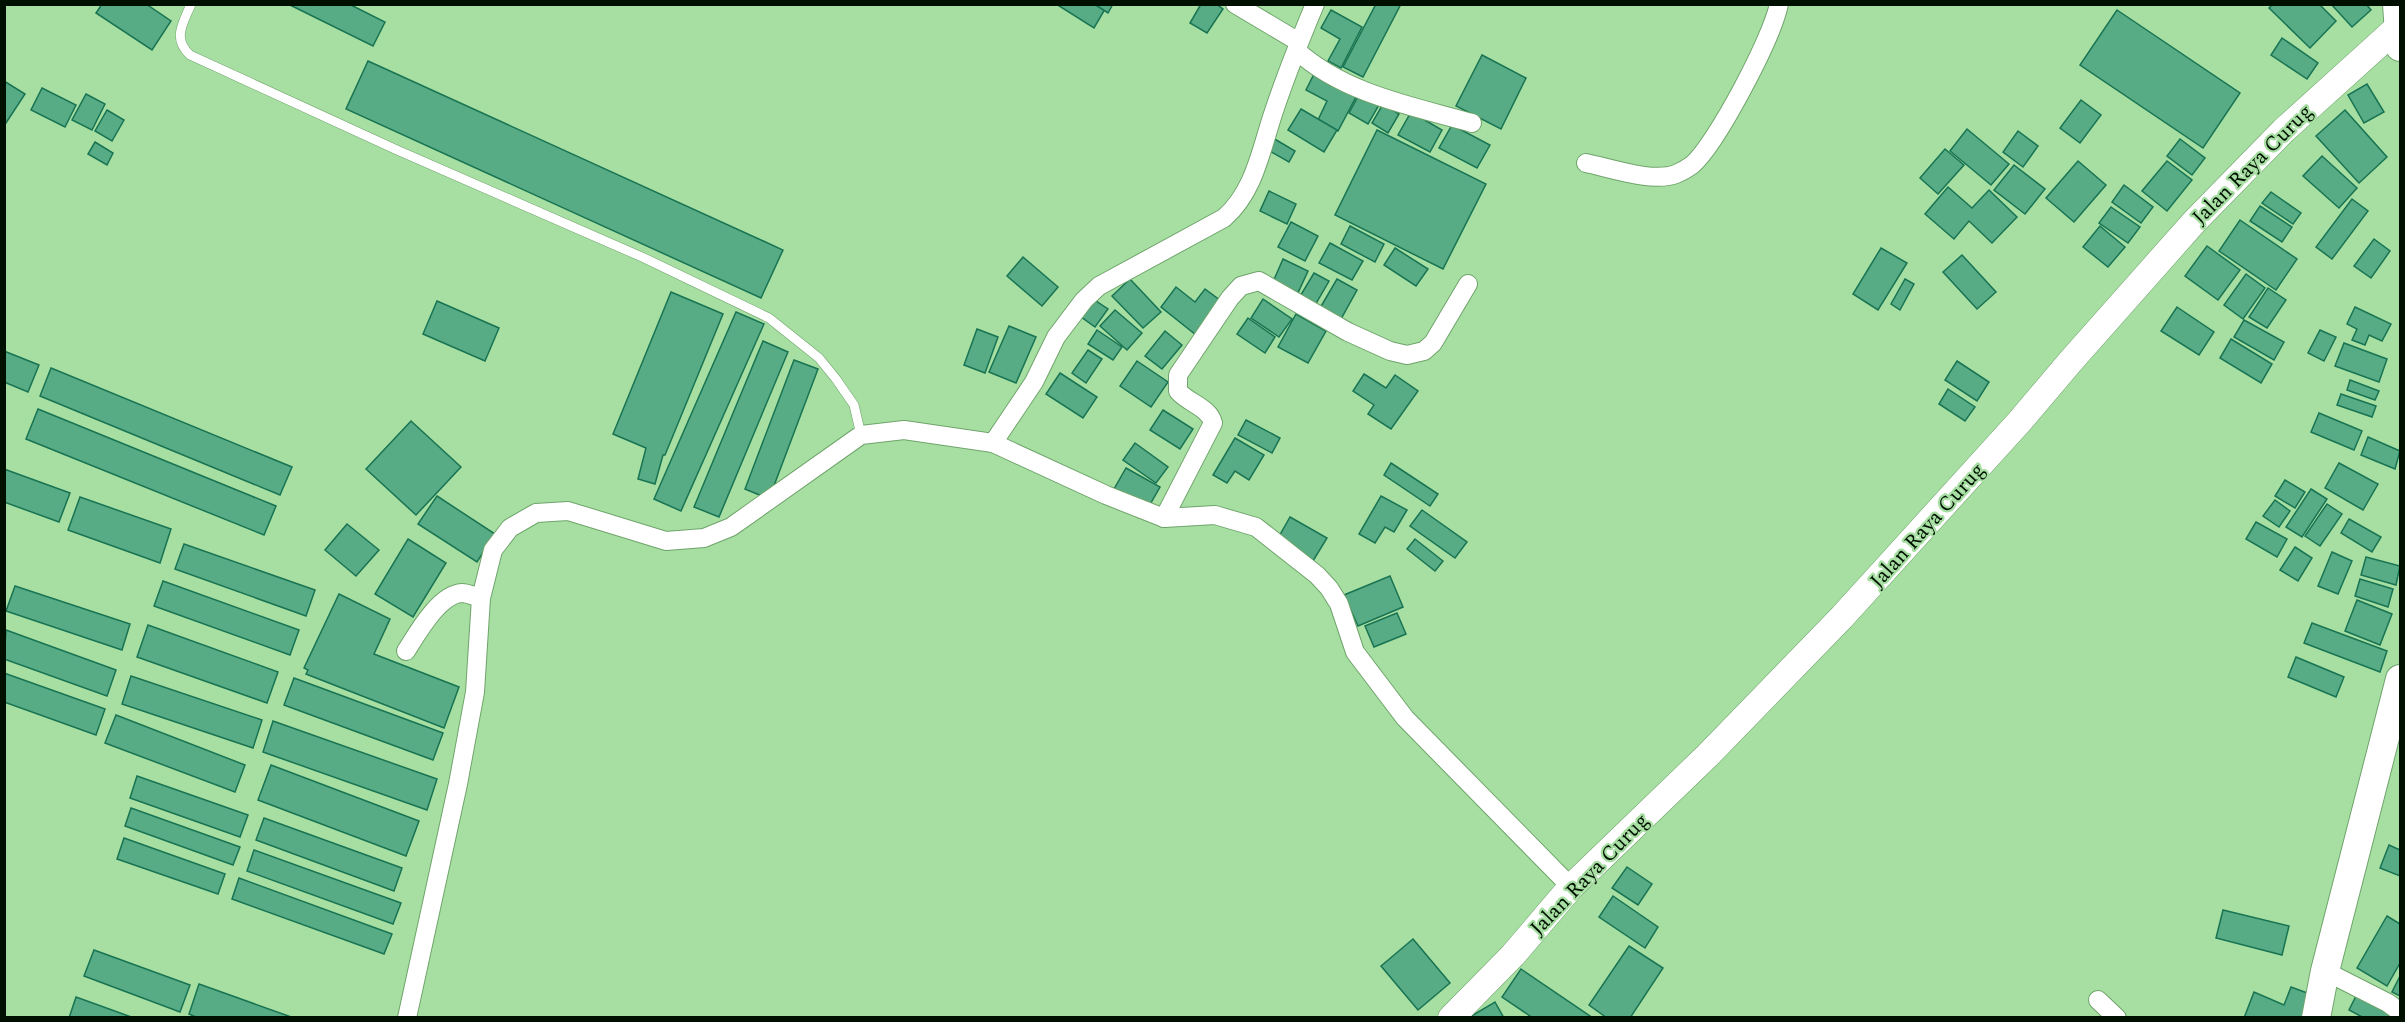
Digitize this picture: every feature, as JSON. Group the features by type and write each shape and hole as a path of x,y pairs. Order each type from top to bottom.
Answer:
{"main road":[{"path":"2316,1017 2325,971 2400,679"}],"street":[{"path":"1235,4 1298,46 1313,65 1345,82 1381,98 1472,123"},
{"path":"993,443 1034,382 1056,337 1084,300 1099,286 1224,218 1237,207 1254,174 1281,91 1315,4"},
{"path":"1586,163 1659,178 1675,174 1692,165 1718,131 1753,67 1779,4"},
{"name":"Jalan Raya Curug","path":"1451,1017 1513,955 1571,888 1707,756 1842,617 1990,456 2084,345 2194,222 2284,130 2399,26"},
{"path":"1164,518 1213,423 1212,417 1178,391 1178,375 1230,298 1241,286 1259,281 1348,332 1390,351 1407,355 1424,351 1433,343 1468,284"},
{"path":"407,1017 458,784 475,692 481,598 493,550 510,528 536,513 568,511 666,541 705,538 731,527 861,435 904,430 993,443 1106,495 1164,518 1215,515 1256,527 1317,575 1329,588 1339,604 1355,652 1405,718 1571,888"},
{"path":"406,651 431,614 450,597 462,593 481,598"},
{"path":"2325,971 2388,1003 2400,1012"},
{"path":"2098,1000 2117,1017"}],"lane":[{"path":"191,4 181,28 180,40 182,48 190,55 397,150 642,257 769,318 819,358 836,379 854,405 861,435"}],"building":[{"path":"102,4 146,4 171,21 152,50 96,13"},
{"path":"288,4 349,4 385,22 373,46"},
{"path":"1056,4 1108,4 1094,28"},
{"path":"1094,4 1113,4 1108,13"},
{"path":"1201,4 1216,4 1223,9 1207,33 1190,23"},
{"path":"1376,4 1401,4 1363,77 1343,67"},
{"path":"2273,4 2319,4 2336,21 2310,48 2269,8"},
{"path":"2331,4 2366,4 2371,10 2352,27"},
{"path":"1331,10 1362,27 1341,68 1328,61 1340,39 1321,28"},
{"path":"2117,10 2240,93 2203,148 2080,65"},
{"path":"2282,38 2318,63 2307,79 2271,55"},
{"path":"1482,55 1526,78 1501,129 1456,106"},
{"path":"368,61 783,250 761,298 346,109"},
{"path":"1315,72 1357,95 1338,131 1318,120 1327,101 1306,90"},
{"path":"4,81 25,94 4,126"},
{"path":"2367,84 2384,112 2364,123 2348,95"},
{"path":"42,88 76,105 65,127 31,110"},
{"path":"1360,93 1379,105 1368,124 1349,113"},
{"path":"86,94 105,104 92,130 72,120"},
{"path":"2081,100 2101,115 2080,143 2060,128"},
{"path":"1383,104 1399,114 1388,133 1372,123"},
{"path":"1301,109 1337,130 1324,152 1288,130"},
{"path":"107,110 124,120 112,141 95,131"},
{"path":"2345,110 2387,157 2359,183 2316,136"},
{"path":"1411,112 1442,130 1430,152 1398,135"},
{"path":"1452,125 1490,145 1477,168 1439,148"},
{"path":"1967,129 2009,164 1991,185 1950,151"},
{"path":"1377,130 1486,184 1443,269 1335,215"},
{"path":"2018,131 2038,146 2023,167 2003,152"},
{"path":"1273,138 1295,151 1289,162 1266,149"},
{"path":"2180,139 2205,158 2192,175 2167,156"},
{"path":"95,142 113,153 107,165 88,154"},
{"path":"1945,149 1964,165 1938,194 1920,178"},
{"path":"2322,156 2357,188 2339,208 2303,176"},
{"path":"2078,161 2106,185 2074,222 2046,198"},
{"path":"2167,161 2192,180 2167,211 2142,191"},
{"path":"2014,165 2045,189 2025,214 1994,190"},
{"path":"2124,185 2153,207 2141,223 2112,202"},
{"path":"1948,187 1972,208 1989,190 2017,217 1992,243 1969,221 1954,239 1925,214"},
{"path":"1269,191 1296,204 1287,224 1260,211"},
{"path":"2271,192 2301,213 2293,224 2262,203"},
{"path":"2352,199 2368,211 2332,259 2316,247"},
{"path":"2260,206 2292,227 2282,242 2250,221"},
{"path":"2111,207 2140,227 2128,243 2099,223"},
{"path":"2240,220 2297,259 2276,290 2219,251"},
{"path":"1291,222 1318,236 1305,261 1278,247"},
{"path":"1350,226 1384,244 1375,262 1341,244"},
{"path":"2100,226 2125,247 2108,267 2083,247"},
{"path":"2374,239 2390,251 2371,278 2354,266"},
{"path":"1330,243 1363,261 1352,280 1319,263"},
{"path":"2207,246 2240,270 2218,300 2185,276"},
{"path":"1395,248 1428,269 1416,286 1384,265"},
{"path":"1881,248 1907,263 1878,310 1853,294"},
{"path":"1962,255 1996,292 1977,309 1943,272"},
{"path":"1023,257 1058,287 1042,306 1007,276"},
{"path":"1283,259 1308,271 1297,295 1272,284"},
{"path":"1314,273 1329,281 1314,307 1299,298"},
{"path":"2246,274 2265,288 2243,319 2224,305"},
{"path":"1130,279 1161,312 1143,328 1112,296"},
{"path":"1337,279 1357,290 1341,319 1320,308"},
{"path":"1905,279 1914,284 1900,310 1891,304"},
{"path":"1176,287 1195,302 1205,289 1221,301 1196,335 1161,307"},
{"path":"2268,288 2286,300 2267,328 2249,317"},
{"path":"671,292 723,314 665,455 663,455 655,484 638,479 646,448 613,434"},
{"path":"1090,297 1108,309 1095,327 1077,314"},
{"path":"1263,299 1292,319 1279,337 1251,318"},
{"path":"437,301 499,328 485,361 423,334"},
{"path":"2177,307 2214,332 2199,355 2161,331"},
{"path":"2355,307 2391,324 2382,341 2369,335 2365,345 2352,340 2357,329 2347,324"},
{"path":"1115,310 1142,333 1127,350 1100,326"},
{"path":"736,312 764,324 681,511 654,499"},
{"path":"1296,314 1326,331 1308,363 1278,347"},
{"path":"1248,318 1275,337 1265,353 1237,334"},
{"path":"2244,320 2284,342 2274,360 2234,337"},
{"path":"1009,326 1036,337 1016,383 989,372"},
{"path":"977,329 998,337 985,373 964,365"},
{"path":"1097,330 1122,347 1113,360 1088,344"},
{"path":"2320,330 2336,337 2324,361 2308,353"},
{"path":"1165,331 1182,345 1162,369 1145,356"},
{"path":"2231,339 2272,364 2261,383 2220,358"},
{"path":"763,341 788,352 719,517 694,507"},
{"path":"2344,343 2387,359 2379,382 2335,366"},
{"path":"1088,350 1102,359 1086,383 1072,373"},
{"path":"4,351 39,365 28,392 4,382"},
{"path":"794,360 818,369 769,499 745,489"},
{"path":"1137,361 1168,382 1151,407 1120,386"},
{"path":"1957,361 1989,382 1977,401 1945,380"},
{"path":"51,368 292,467 280,495 40,396"},
{"path":"1060,373 1097,397 1083,418 1046,394"},
{"path":"1364,374 1386,388 1395,375 1418,391 1391,429 1368,414 1374,405 1353,391"},
{"path":"2350,380 2379,391 2375,400 2347,390"},
{"path":"1948,389 1975,407 1965,421 1939,404"},
{"path":"2341,394 2376,406 2372,417 2337,405"},
{"path":"38,409 276,506 264,535 26,439"},
{"path":"1163,410 1193,429 1180,449 1150,430"},
{"path":"2319,413 2362,431 2354,450 2311,432"},
{"path":"1246,420 1280,438 1272,453 1238,435"},
{"path":"411,421 461,467 416,515 366,469"},
{"path":"2368,437 2400,451 2395,469 2361,455"},
{"path":"1235,438 1264,455 1249,480 1235,471 1227,483 1213,475"},
{"path":"1135,443 1168,467 1156,483 1123,460"},
{"path":"1391,463 1438,494 1430,506 1384,475"},
{"path":"2339,463 2378,484 2363,510 2325,488"},
{"path":"1126,468 1160,487 1148,508 1114,489"},
{"path":"4,469 70,493 59,522 4,502"},
{"path":"2285,480 2305,492 2295,508 2275,496"},
{"path":"2311,489 2327,499 2302,537 2286,527"},
{"path":"437,496 495,534 477,562 418,524"},
{"path":"1381,496 1407,510 1394,532 1385,527 1375,543 1359,534"},
{"path":"80,497 171,529 160,563 68,530"},
{"path":"2275,500 2290,511 2279,527 2263,516"},
{"path":"2327,504 2342,514 2320,546 2305,536"},
{"path":"1422,510 1467,542 1455,558 1410,526"},
{"path":"1290,517 1327,538 1313,561 1277,540"},
{"path":"2349,519 2381,537 2372,552 2341,533"},
{"path":"2256,522 2287,539 2277,557 2246,539"},
{"path":"347,524 379,550 356,576 325,550"},
{"path":"408,539 446,563 413,617 375,594"},
{"path":"1415,539 1443,561 1435,571 1407,549"},
{"path":"184,544 315,590 306,616 175,569"},
{"path":"2295,547 2312,558 2298,581 2280,570"},
{"path":"2332,552 2352,561 2338,594 2318,586"},
{"path":"2366,557 2400,566 2396,585 2361,575"},
{"path":"1390,576 1403,607 1358,626 1344,595"},
{"path":"2360,579 2393,589 2388,607 2355,596"},
{"path":"163,581 299,630 290,655 154,606"},
{"path":"15,586 130,624 122,650 6,611"},
{"path":"339,594 390,619 374,654 459,687 444,728 306,674 308,670 304,668"},
{"path":"2357,600 2392,614 2380,645 2345,631"},
{"path":"1397,613 1406,634 1374,647 1365,626"},
{"path":"2312,623 2387,651 2380,672 2304,643"},
{"path":"148,625 278,672 267,703 137,657"},
{"path":"6,630 116,670 107,696 4,659"},
{"path":"2296,657 2344,677 2336,697 2288,677"},
{"path":"4,673 105,709 96,735 4,702"},
{"path":"131,676 262,720 253,748 122,704"},
{"path":"294,678 443,733 433,760 284,705"},
{"path":"116,715 245,765 235,792 105,743"},
{"path":"273,721 437,779 427,810 263,752"},
{"path":"271,765 419,821 406,856 258,800"},
{"path":"137,776 248,815 240,837 130,798"},
{"path":"131,808 240,847 233,865 125,826"},
{"path":"264,818 402,868 394,891 256,840"},
{"path":"124,838 225,874 218,894 117,859"},
{"path":"2389,845 2400,850 2400,876 2380,868"},
{"path":"254,850 401,903 393,924 247,871"},
{"path":"1627,867 1652,884 1638,905 1612,888"},
{"path":"239,878 392,934 384,954 232,899"},
{"path":"1613,896 1658,927 1645,948 1599,917"},
{"path":"2223,910 2289,926 2282,955 2216,938"},
{"path":"2387,916 2400,924 2400,963 2387,986 2357,968"},
{"path":"1413,939 1450,983 1418,1010 1381,966"},
{"path":"1629,946 1663,968 1630,1018 1607,1018 1589,1005"},
{"path":"94,950 190,985 180,1012 84,976"},
{"path":"1521,969 1593,1018 1533,1018 1502,997"},
{"path":"2400,976 2400,996 2392,992"},
{"path":"199,984 294,1018 198,1018 189,1014"},
{"path":"2291,987 2318,997 2310,1018 2244,1018 2254,992 2284,1005"},
{"path":"2358,992 2392,1009 2388,1018 2364,1018 2349,1010"},
{"path":"76,997 134,1018 69,1018"},
{"path":"1495,1002 1504,1018 1468,1018"}]}
